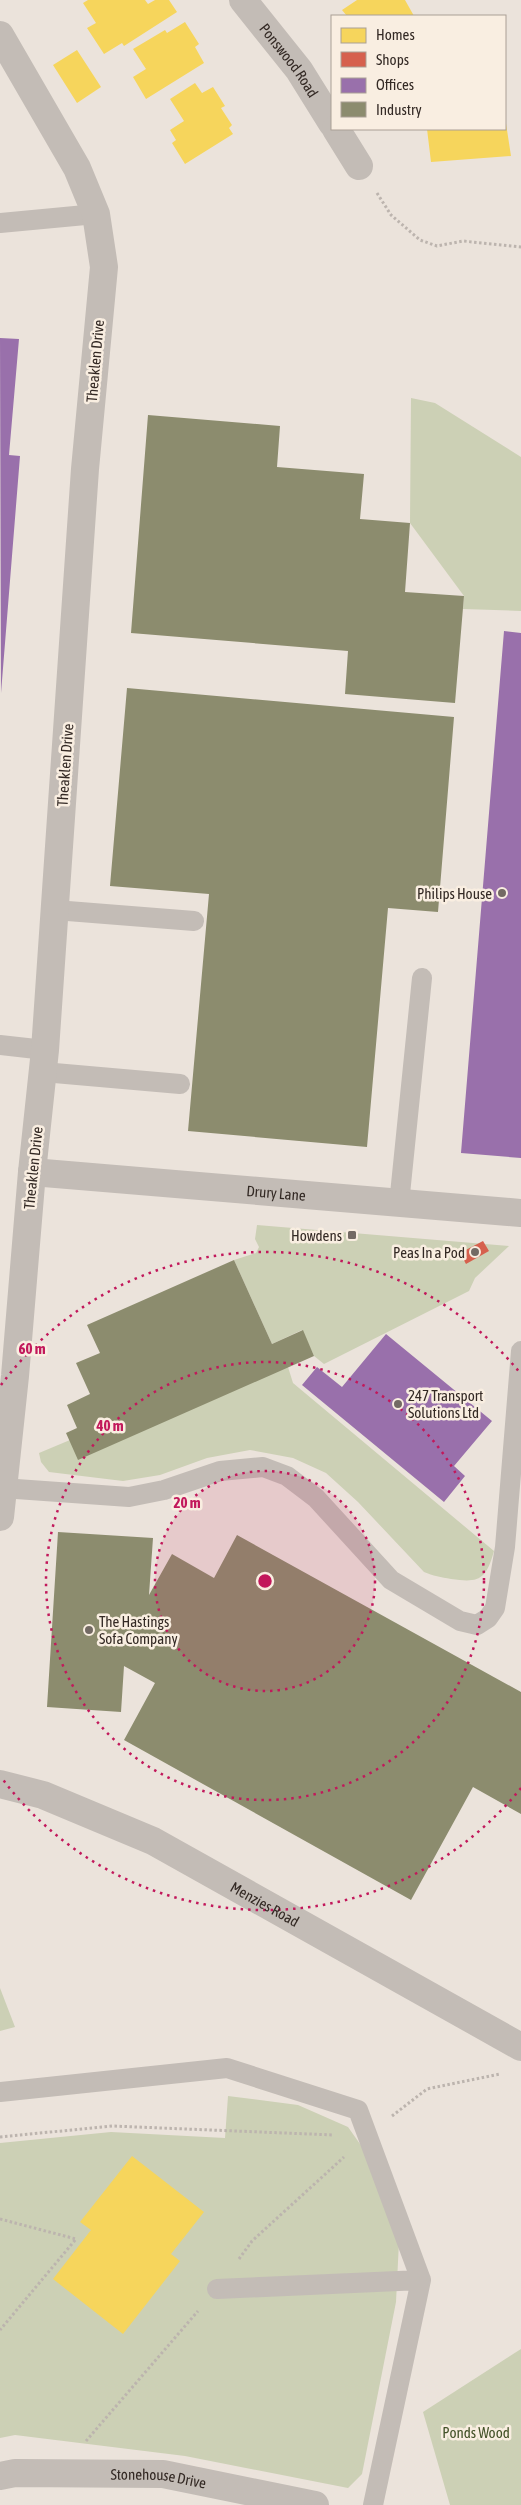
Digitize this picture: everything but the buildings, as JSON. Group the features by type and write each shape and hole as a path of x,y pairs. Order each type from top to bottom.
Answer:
{"street":[{"name":"Ponswood Road","path":"243,0 299,70 331,121"},
{"name":"Theaklen Drive","path":"0,35 77,168 96,214 104,267 85,469 44,1061 32,1172 16,1376 0,1518"},
{"path":"337,130 359,166"},
{"name":"Drury Lane","path":"32,1172 521,1213"},
{"name":"Menzies Road","path":"0,1784 43,1795 153,1841 521,2047"},
{"name":"Stonehouse Drive","path":"0,2476 15,2472 163,2474 315,2505"}],"lane":[{"path":"1,221 96,214"},
{"path":"55,910 194,921"},
{"path":"399,1204 422,978"},
{"path":"0,1046 44,1061 180,1084"},
{"path":"2,1488 129,1497 164,1490 220,1471 263,1467 287,1476 316,1498 391,1580 460,1621 477,1625 488,1618 495,1608 503,1556 521,1351"},
{"path":"0,2092 227,2068 358,2110 421,2280 373,2505"},
{"path":"217,2288 421,2280"}],"path":[{"path":"359,166 391,215 420,240 437,246 463,241 521,247"},
{"path":"0,2137 112,2126 367,2136 427,2089 502,2073"},
{"path":"0,2219 76,2239 0,2330"}],"green space":[{"path":"411,398 435,403 521,457 521,611 463,609 464,596 410,523"},
{"path":"257,1225 509,1246 475,1278 469,1291 324,1364 314,1356 302,1330 272,1344 234,1260 256,1253 259,1247 255,1239"},
{"path":"288,1367 293,1383 494,1551 484,1574 475,1580 468,1580 451,1579 424,1572 358,1502 326,1473 293,1458 250,1450 207,1458 160,1475 123,1481 49,1472 41,1462 39,1453 70,1440"},
{"path":"0,1988 15,2027 0,2031"},
{"path":"228,2096 298,2105 348,2127 401,2202 396,2302 362,2474 348,2488 185,2456 15,2435 0,2438 0,2143 111,2132 225,2138"},
{"name":"Ponds Wood","path":"521,2349 521,2505 450,2505 423,2412"}],"place":[{"name":"Philips House","path":"502,893"},
{"name":"Howdens","path":"352,1235"},
{"name":"Peas In a Pod","path":"475,1252"},
{"name":"247 Transport Solutions Ltd","path":"398,1404"},
{"name":"The Hastings Sofa Company","path":"89,1630"}]}
